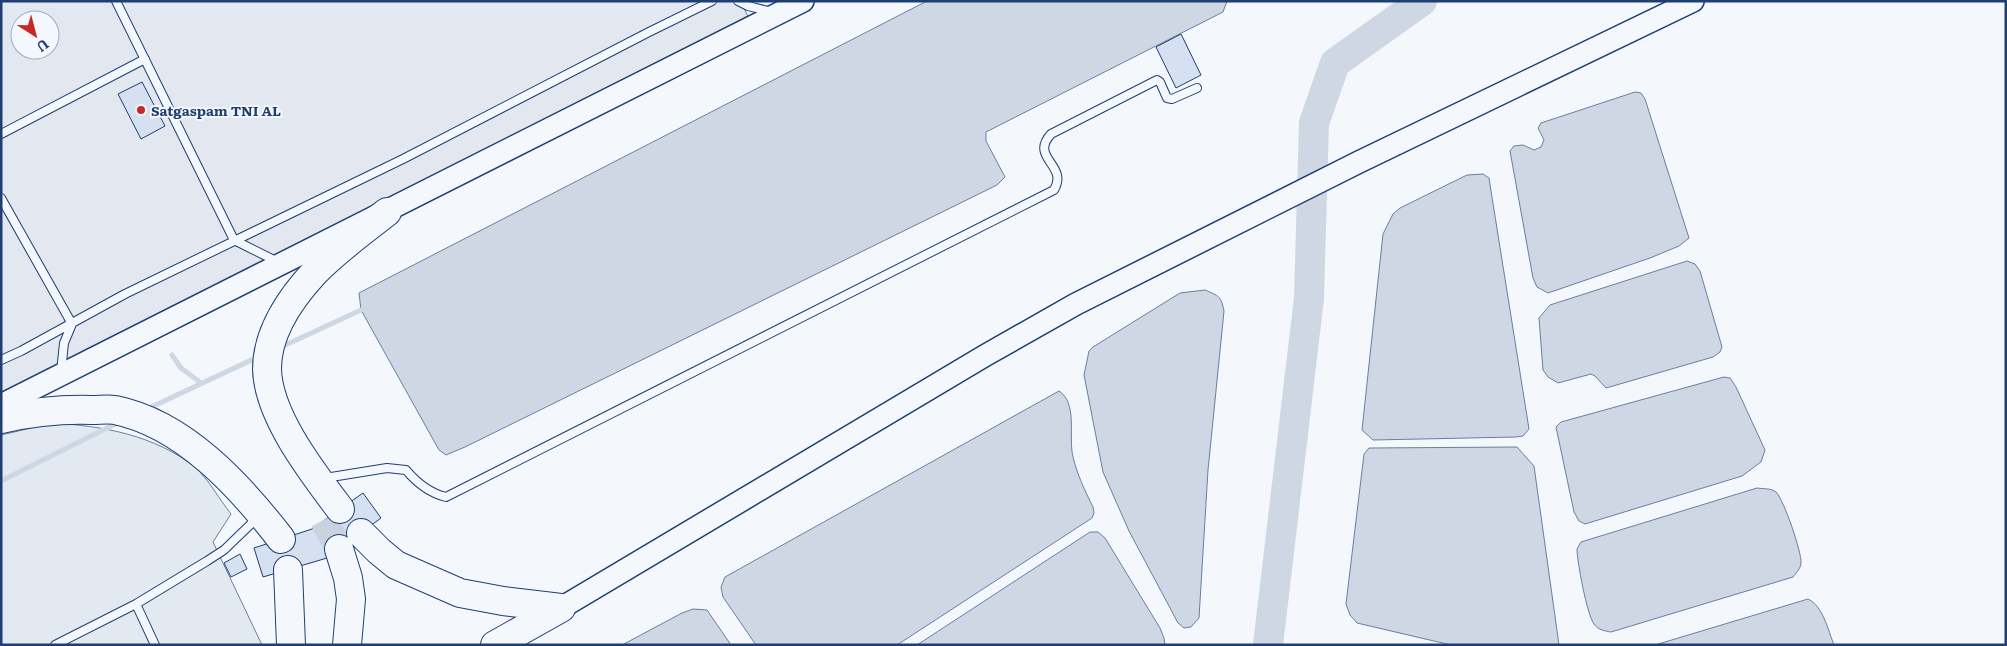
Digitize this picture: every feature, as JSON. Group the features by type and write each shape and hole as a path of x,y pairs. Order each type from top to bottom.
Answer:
{"highway":[{"path":"294,442 318,479 332,515 294,442 272,398 267,370 269,352 274,333 285,308 315,272 387,212"},
{"path":"1,419 29,413 66,409 114,410 151,422 200,452 236,485 281,539"},
{"path":"361,532 378,551 396,565 460,593 503,601 561,608"},
{"path":"339,550 348,578 351,599 347,645"},
{"path":"288,570 291,645"},
{"path":"495,645 561,608"}],"main road":[{"path":"1,405 803,1"},
{"path":"561,608 986,355 1076,304 1359,162 1693,1"}],"lane":[{"path":"116,1 234,240 282,264"},
{"path":"1,360 21,352 126,294 403,159 648,32 712,1"},
{"path":"738,1 748,6 779,14"},
{"path":"1,134 145,59"},
{"path":"318,479 387,468 406,470 414,480 435,495 446,497 1054,190 1058,182 1058,174 1044,150 1045,140 1051,134 1157,80 1160,82 1168,98 1172,99 1197,88"},
{"path":"1,198 72,324"},
{"path":"61,374 64,343 72,324"},
{"path":"55,645 136,604 224,550 262,514"},
{"path":"136,604 155,645"}],"shaded area":[{"path":"1,1 740,1 748,16 387,212 1,395"},
{"path":"927,1 1227,1 1223,12 986,132 986,141 1005,177 997,185 465,447 446,455 439,450 361,310 359,293"},
{"path":"1635,92 1641,93 1645,99 1689,238 1679,246 1650,258 1548,293 1537,287 1533,278 1510,151 1514,146 1523,145 1534,150 1541,147 1544,140 1538,128 1541,123"},
{"path":"1483,174 1489,178 1529,429 1523,436 1516,437 1373,440 1362,430 1383,234 1393,214 1400,208 1467,175"},
{"path":"1687,261 1695,264 1700,271 1722,347 1720,352 1713,357 1606,388 1591,374 1558,383 1548,377 1543,370 1539,318 1550,305"},
{"path":"1205,290 1219,297 1224,311 1208,470 1199,618 1191,627 1184,628 1178,623 1129,531 1103,472 1084,375 1089,351 1093,347 1180,293"},
{"path":"1724,377 1730,378 1736,387 1765,450 1761,462 1742,476 1585,524 1579,521 1574,512 1556,427 1561,422"},
{"path":"1059,391 1065,396 1068,404 1073,457 1084,489 1093,507 1094,513 1092,518 897,645 756,645 723,597 721,587 725,577"},
{"path":"53,423 72,424 128,434 163,447 196,468 231,514 213,542 262,645 1,645 1,435"},
{"path":"1517,447 1534,466 1559,645 1451,645 1357,623 1350,615 1346,604 1364,454 1369,448"},
{"path":"1757,488 1776,492 1788,515 1801,557 1800,567 1793,577 1611,632 1596,626 1588,610 1577,555 1577,549 1581,542"},
{"path":"1090,532 1098,532 1105,538 1160,628 1165,645 917,645"},
{"path":"1808,599 1818,607 1834,645 1655,645"},
{"path":"693,609 707,610 731,645 622,645 682,613"}],"building":[{"path":"1181,34 1201,75 1176,88 1156,47"},
{"name":"Satgaspam TNI AL","path":"142,82 165,126 141,139 118,94"},
{"path":"363,493 381,518 327,558 263,577 254,548 312,529"},
{"path":"240,554 247,569 231,577 224,563"}],"waterway":[{"path":"1268,645 1309,298 1314,123 1335,63 1422,1"},
{"path":"279,348 361,310"},
{"path":"172,355 181,368 201,383"},
{"path":"145,410 260,356"},
{"path":"1,481 119,422"}],"tunnel":[{"path":"324,520 339,549"}],"place":[{"name":"Satgaspam TNI AL","path":"141,110"}]}
